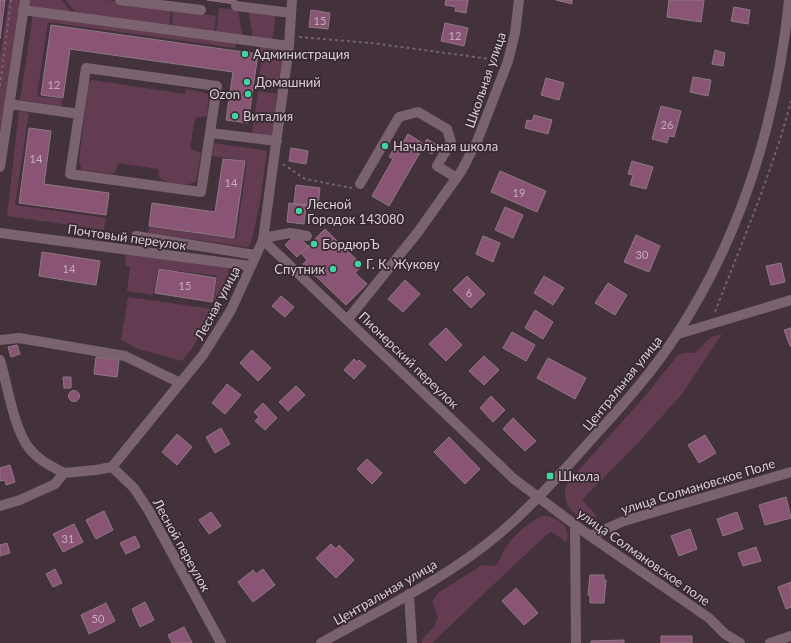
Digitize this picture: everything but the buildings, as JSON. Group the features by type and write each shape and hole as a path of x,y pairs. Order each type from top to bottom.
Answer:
{"street":[{"path":"120,0 201,10"},
{"name":"Лесная улица","path":"112,467 203,355 231,310 263,239 289,41 292,0"},
{"name":"Школьная улица","path":"348,319 414,238 457,178 478,139 508,61 515,33 519,0"},
{"name":"Центральная улица","path":"321,643 446,572 499,534 538,498 626,402 678,334 707,282 735,224 757,166 775,97 789,0"},
{"path":"0,167 24,5 289,41"},
{"path":"236,6 291,13"},
{"path":"86,68 217,86 201,192 70,174 79,114 86,68"},
{"path":"9,104 79,114"},
{"path":"360,184 399,117 418,112 447,129 451,142 437,166 457,178"},
{"path":"210,133 276,141"},
{"name":"Почтовый переулок","path":"0,233 251,266"},
{"path":"263,239 290,233 307,236"},
{"path":"136,236 256,255"},
{"name":"Пионерский переулок","path":"263,239 514,479 538,498"},
{"path":"678,334 791,300"},
{"path":"0,340 19,338 125,356 180,383"},
{"path":"0,360 21,435 29,448 45,463 64,473 112,467"},
{"name":"Лесной переулок","path":"112,467 134,488 149,511 221,643"},
{"name":"улица Солмановское Поле","path":"590,536 624,521 791,472"},
{"path":"0,506 20,500 55,484 64,473"},
{"name":"улица Солмановское поле","path":"538,498 590,536 709,618 725,639 740,643"},
{"path":"575,525 576,643"},
{"path":"409,594 412,642"},
{"path":"770,643 791,636"}],"path":[{"path":"0,86 11,0"},
{"path":"289,41 372,43 508,61"},
{"path":"710,324 757,209 783,130 791,100"},
{"path":"274,158 305,179 357,189 360,184"}],"shaded area":[{"path":"9,0 20,0 0,134 0,56"},
{"path":"27,0 62,0 72,14 25,8"},
{"path":"66,0 106,0 171,8 169,28 77,15"},
{"path":"219,8 238,10 243,38 216,34"},
{"path":"248,9 276,13 272,41 253,38"},
{"path":"173,10 216,16 214,31 172,25"},
{"path":"33,14 236,43 235,48 48,22 37,96 62,99 61,106 20,100"},
{"path":"257,46 283,50 279,82 259,79 262,54"},
{"path":"92,80 185,94 186,89 209,95 207,116 195,118 190,148 201,153 196,181 188,184 171,183 159,177 158,169 118,163 116,171 112,174 82,170 79,162 88,83"},
{"path":"258,91 277,94 272,136 252,133"},
{"path":"19,111 29,113 15,205 106,218 104,230 7,216"},
{"path":"213,143 267,151 260,202 251,243 247,247 148,233 149,227 236,239 247,161 212,156"},
{"path":"126,254 228,268 229,279 216,303 213,302 217,276 158,268 153,295 127,291 130,267 125,265"},
{"path":"128,297 213,309 192,349 182,361 138,349 121,340"},
{"path":"722,334 682,394 638,443 582,500 597,516 587,521 581,519 571,510 566,499 566,487 569,481 646,395 678,355 684,353 695,353 711,337"},
{"path":"542,516 553,518 562,523 567,531 568,537 566,542 552,532 547,534 432,643 422,643 422,639 434,627 438,617 432,602 438,593 482,565 495,566 504,549 513,538 527,525"}],"place":[{"name":"Администрация","path":"245,54"},
{"name":"Домашний","path":"247,82"},
{"name":"Ozon","path":"248,94"},
{"name":"Виталия","path":"235,116"},
{"name":"Начальная школа","path":"385,146"},
{"name":"Лесной Городок 143080","path":"299,211"},
{"name":"БордюрЪ","path":"314,244"},
{"name":"Г. К. Жукову","path":"358,264"},
{"name":"Спутник","path":"333,269"},
{"name":"Школа","path":"550,476"}]}
